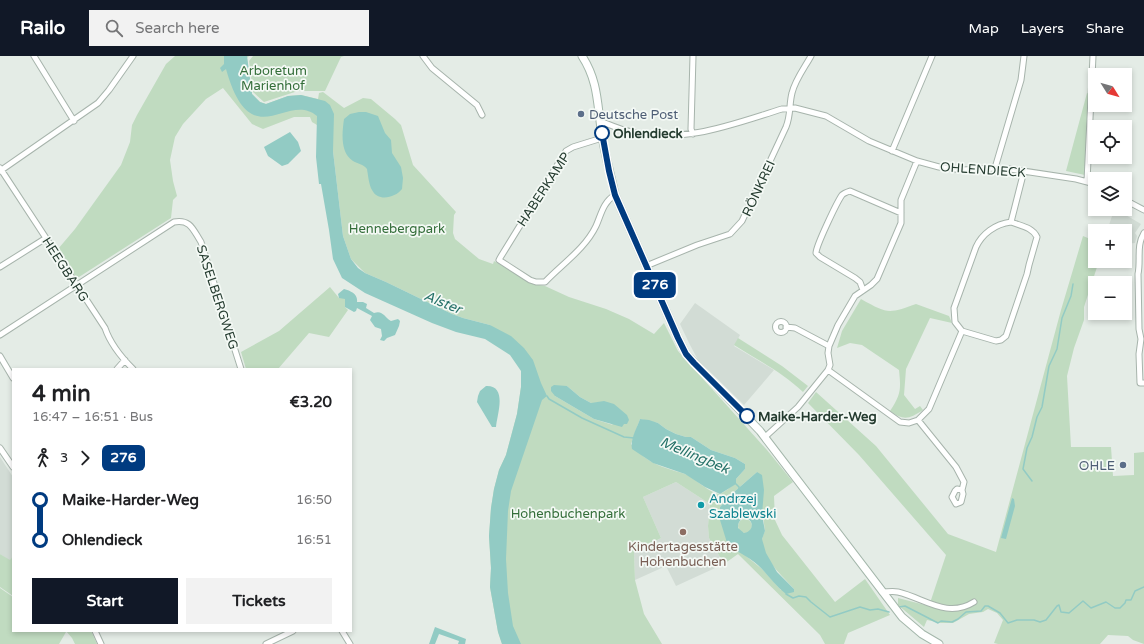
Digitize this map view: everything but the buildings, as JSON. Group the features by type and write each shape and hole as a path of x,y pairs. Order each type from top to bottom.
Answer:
{"street":[{"path":"34,56 74,120"},
{"path":"0,170 98,103 114,84 133,56"},
{"path":"423,56 432,68 477,105 482,114"},
{"path":"582,56 593,77 597,93 602,138 615,195 686,354 746,415 765,438 902,617 922,634 939,644"},
{"path":"693,56 691,122 693,134"},
{"name":"RÖNKREI","path":"646,266 730,234 742,221 786,127 790,115 793,89 811,56"},
{"path":"892,151 932,56"},
{"path":"995,168 1021,80 1024,56"},
{"path":"1086,181 1093,56"},
{"name":"OHLENDIECK","path":"600,121 637,133 669,136 705,132 782,109 790,107 800,108 832,119 869,141 917,161 953,169 970,170 995,168 1024,170 1086,181"},
{"name":"HABERKAMP","path":"602,138 573,147 566,151 499,260 530,280 545,282 585,243 595,227 603,207 610,198 615,195"},
{"path":"765,438 798,407 828,370 830,365 828,357 829,346 838,325 855,296 874,282 879,275 901,223 901,200 917,161"},
{"name":"HEEGBARG","path":"0,170 106,328 108,336 132,368"},
{"path":"1011,222 1024,170"},
{"path":"863,290 858,280 820,258 816,253 818,244 836,206 842,195 850,191 901,213"},
{"path":"1132,204 1144,210"},
{"name":"SASELBERGWEG","path":"76,285 174,222 184,221 192,226 201,242 241,368"},
{"path":"1011,222 1029,228 1037,237 1023,288 1006,336 1001,340 996,341 962,331 955,322 954,308 980,239 985,233 1005,223 1011,222"},
{"path":"1144,233 1140,244 1140,265 1138,274 1139,329 1141,339 1139,354 1140,384 1144,383"},
{"path":"0,267 46,238"},
{"path":"0,334 76,285"},
{"path":"786,327 795,328 829,346"},
{"path":"828,370 900,422 908,423 918,420 929,409 962,331"},
{"path":"0,356 12,376"},
{"path":"118,368 125,360"},
{"path":"918,420 956,468 964,482 962,490"},
{"path":"0,448 12,466"},
{"path":"882,592 897,592 948,609 959,609 974,602"},
{"path":"95,632 101,644"},
{"path":"266,644 291,632"},
{"path":"343,632 350,644"}],"shaded area":[{"path":"1112,216 1127,216 1141,224 1135,233 1137,236 1135,243 1132,243 1132,224 1109,224"},
{"path":"695,303 740,335 734,346 774,370 744,405 698,360 689,343 680,324"},
{"path":"0,457 12,475 12,558 10,561 0,554"},
{"name":"Kindertagesstätte Hohenbuchen","path":"676,482 710,504 708,526 709,538 724,564 676,586 666,566 635,580 634,552 661,538 643,497"}],"green space":[{"name":"Hohenbuchenpark","path":"175,56 249,56 247,58 252,94 260,102 266,104 288,96 301,95 318,99 319,93 323,92 344,108 363,98 371,99 401,125 413,165 456,212 454,215 453,233 455,239 479,259 493,264 494,261 533,284 545,286 569,297 606,309 629,319 654,334 664,323 678,351 767,450 793,482 774,496 775,520 782,535 835,602 865,579 890,615 848,633 844,644 825,644 820,635 738,554 724,564 709,538 708,526 710,504 676,482 643,497 661,538 634,552 635,580 644,614 662,644 502,644 498,632 490,587 491,568 489,536 491,508 499,470 506,455 517,414 522,371 490,325 452,314 365,273 351,259 343,236 333,151 333,114 317,125 312,122 310,117 294,117 263,129 252,124 223,88 206,99 183,124 175,137 170,160 177,196 173,200 171,218 79,277 75,276 58,249 75,229 121,165 130,142 132,125 166,64","holes":["567,386 580,397 591,403 613,425 594,419 555,396","640,419 658,423 676,434 691,437 711,450 735,458 745,464 745,469 736,479 735,484 720,494 712,491 685,474 662,467 650,461 631,444","757,472 765,531 762,539 763,547 769,561 794,589 781,590 762,569 746,556 720,507 734,492"]},
{"name":"Arboretum Marienhof","path":"253,56 344,56 341,57 325,91 298,91 264,102 253,92 249,61"},
{"path":"1087,93 1088,112 1085,175 1066,171"},
{"path":"1083,236 1088,238 1088,268 1097,268 1094,276 1088,276 1088,295 1084,307 1084,320 1074,348 1067,376 1071,447 1111,447 1113,476 1134,475 1134,453 1144,452 1144,644 1133,640 1128,636 1108,635 1100,644 998,644 994,643 1003,620 997,613 988,609 983,612 969,614 953,623 941,623 927,620 924,627 898,605 898,598 929,606 946,555 859,455 808,403 816,392 876,446 948,534 996,552 1061,310"},
{"path":"330,287 339,298 345,298 345,307 348,310 329,337 309,333 279,368 246,368 241,352 279,331"},
{"path":"861,299 877,308 888,311 899,310 916,304 949,316 952,323 930,318 906,369 904,395 915,409 920,406 923,410 910,417 906,418 899,416 890,411 899,392 899,370 862,345 850,343 837,348 842,331"},
{"path":"738,338 782,366 808,386 803,392 779,373 734,345"},
{"path":"742,519 748,519 752,523 752,529 748,533 742,533 738,529 738,523"},
{"path":"0,554 10,560 12,557 12,595 0,587"},
{"path":"0,588 12,596 12,632 66,632 59,644 0,644"},
{"path":"67,632 91,632 97,644 75,644"}],"water":[{"path":"224,56 247,56 252,94 260,102 266,104 288,96 301,95 325,101 330,105 334,114 333,151 343,236 351,259 358,268 365,273 452,314 490,325 511,336 524,348 533,360 547,396 542,400 511,491 508,511 506,559 508,593 513,626 521,644 502,644 498,632 490,587 491,568 489,536 494,489 499,470 506,455 517,414 521,387 521,371 510,355 485,339 456,332 432,323 365,293 342,278 333,259 321,184 319,184 316,157 317,116 306,110 294,110 270,116 258,116 247,110 236,96 226,69 222,72 220,68 224,64"},
{"path":"366,112 378,116 385,133 391,140 392,153 401,167 403,178 402,189 395,195 382,197 375,194 370,185 367,169 353,161 346,153 343,142 344,119 350,114"},
{"path":"290,132 298,142 301,151 288,164 282,166 268,156 264,147"},
{"path":"344,289 355,295 357,302 367,304 366,308 374,313 379,312 391,321 398,319 400,321 395,335 384,341 380,340 382,336 381,329 375,327 370,320 372,316 357,308 354,312 345,307 345,299 339,298 338,294"},
{"path":"554,385 567,386 580,397 591,403 604,401 614,404 627,415 629,420 627,424 624,424 622,427 594,419 555,396 551,391 551,387"},
{"path":"486,386 493,387 497,390 499,395 500,402 496,427 492,427 477,402 480,391"},
{"path":"640,419 658,423 676,434 691,437 711,450 735,458 745,464 745,469 736,479 736,484 720,494 705,487 685,474 653,463 632,449 633,437"},
{"path":"757,472 762,475 764,490 762,515 765,531 762,539 766,553 777,572 794,589 794,592 786,594 755,562 728,546 720,520 720,507 734,492","holes":["743,518 747,519 752,525 750,530 744,533 738,528 738,525"]},
{"path":"1012,498 1014,499 1015,506 1006,539 1001,538"},
{"path":"435,627 466,639 465,644 458,644 459,641 439,634 435,644 429,644"}],"waterway":[{"path":"1032,481 1023,469 1027,448 1032,437 1037,417 1042,407 1049,366 1057,349 1062,318 1071,296 1073,284"},
{"name":"Mellingbek","path":"547,396 549,399 582,418 624,437 634,438"},
{"name":"Mellingbek","path":"735,483 739,489"},
{"name":"Mellingbek","path":"899,607 905,606 938,623 941,621 952,622 966,612 981,611 985,606 988,606 1000,613 1008,623 1017,620 1034,620 1040,622 1046,620 1059,605 1061,612 1069,613 1083,601 1091,608 1106,602 1115,608 1120,608 1126,600 1131,600 1135,591 1144,587"},
{"name":"Mellingbek","path":"786,594 793,598 799,596 806,597 830,617 860,607 870,610 878,609 889,612"}],"bus line":[{"name":"276","path":"602,133 615,195 686,354 747,416"}],"place":[{"name":"Deutsche Post","path":"581,114"},
{"name":"Ohlendieck","path":"602,133"},
{"name":"Maike-Harder-Weg","path":"747,416"},
{"name":"OHLE","path":"1123,465"},
{"name":"Andrzej Szablewski","path":"701,505"},
{"name":"Kindertagesstätte Hohenbuchen","path":"683,532"}],"park label":[{"name":"Hennebergpark","path":"397,228"}],"water label":[{"name":"Alster","path":"443,302"}]}
